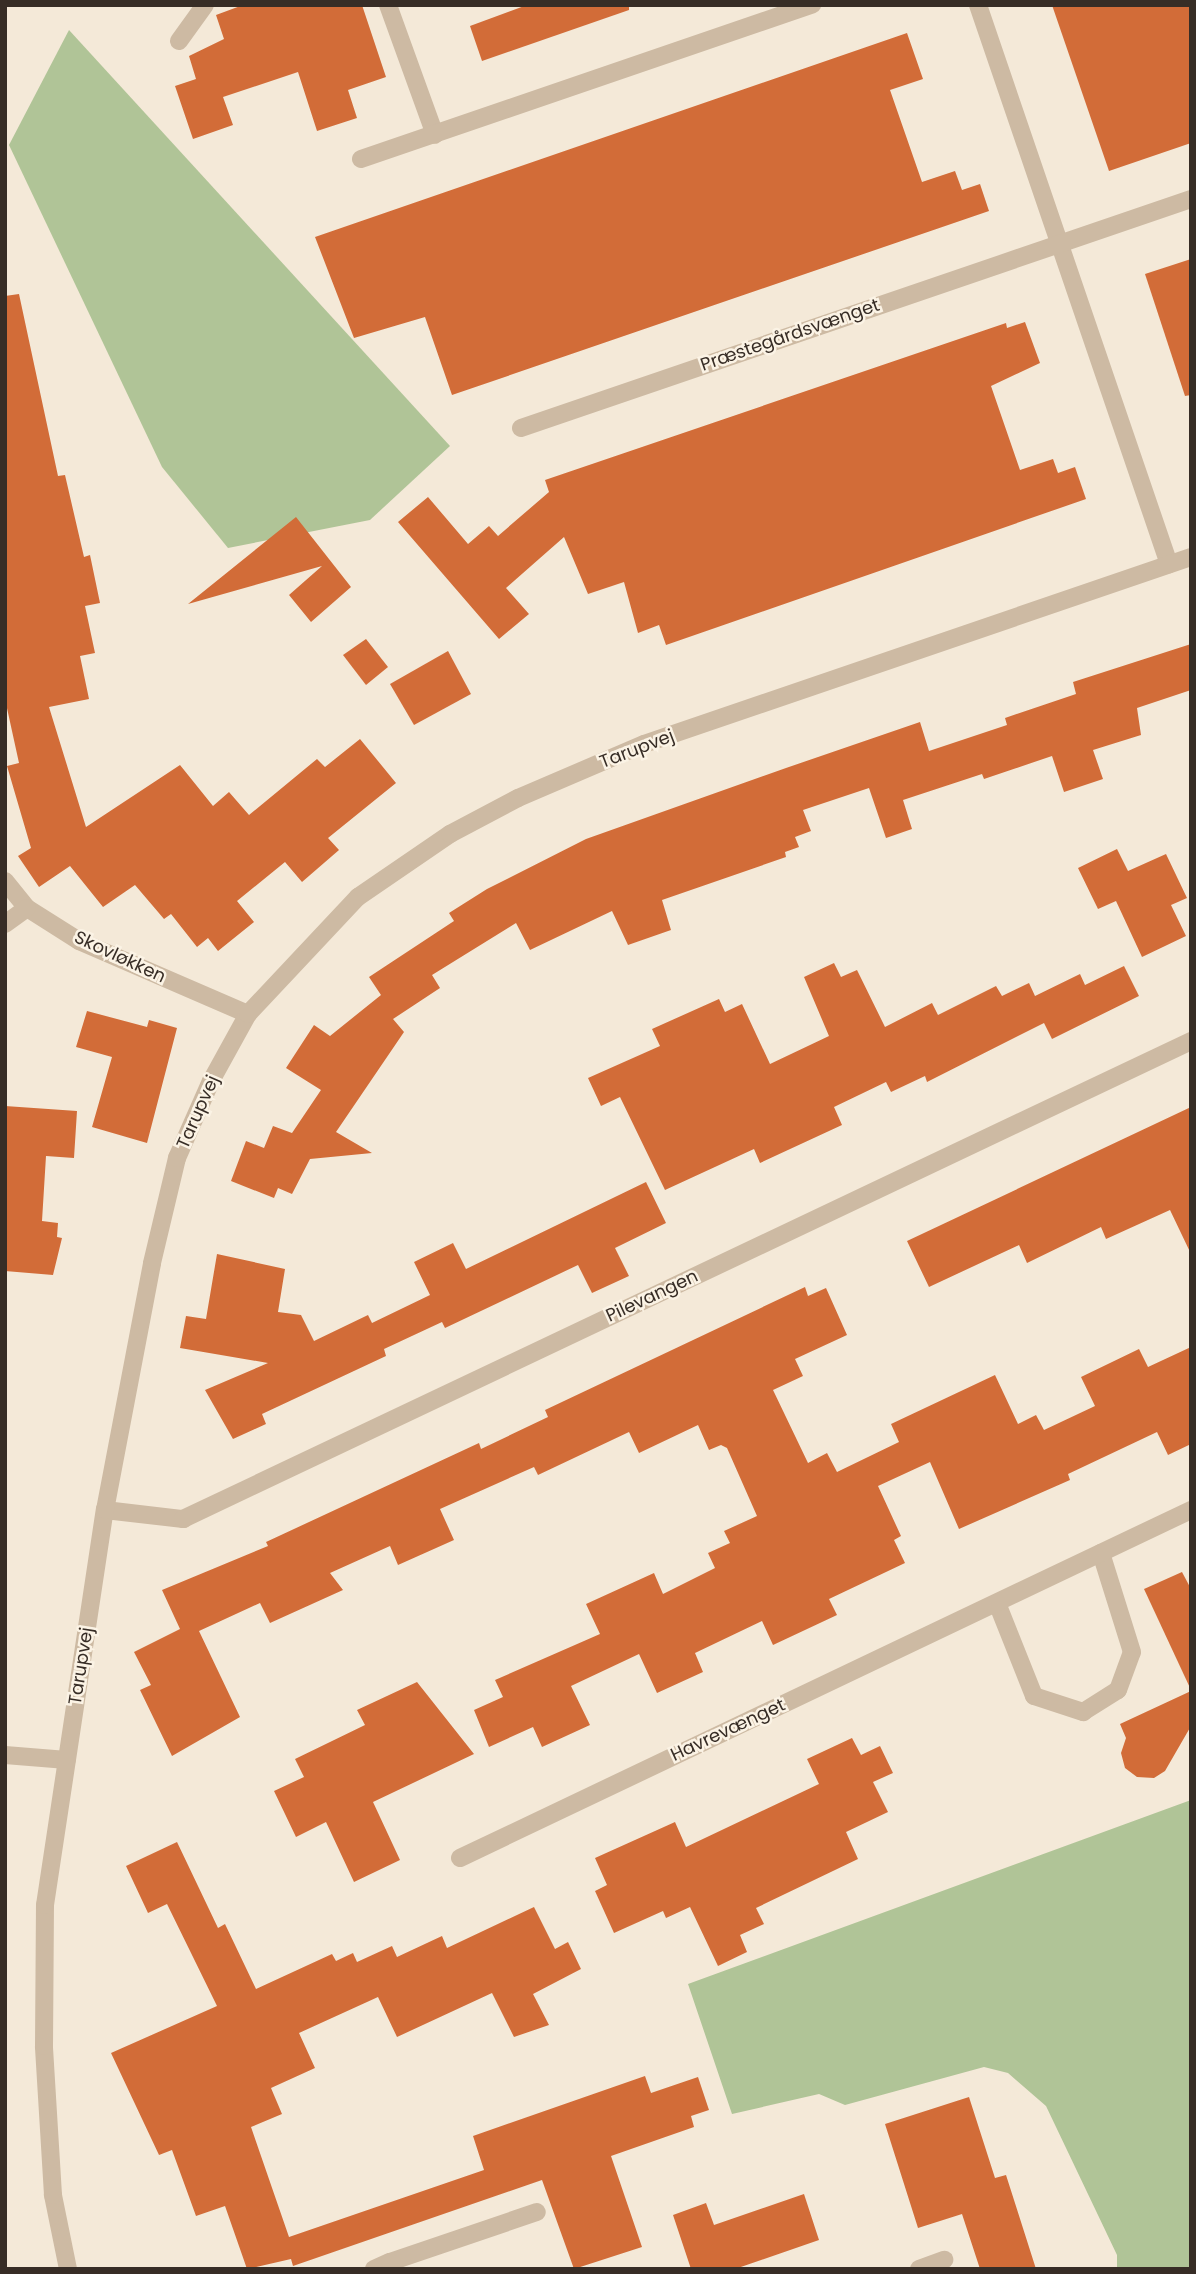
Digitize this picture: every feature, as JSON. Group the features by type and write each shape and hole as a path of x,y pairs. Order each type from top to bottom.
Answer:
{"street":[{"path":"179,41 205,5"},
{"path":"388,5 435,135"},
{"path":"361,159 812,5"},
{"path":"978,5 1169,564"},
{"name":"Præstegårdsvænget","path":"521,428 1191,199"},
{"name":"Tarupvej","path":"68,2269 52,2195 44,2046 45,1905 106,1510 152,1263 177,1158 211,1081 248,1014 358,897 450,834 518,798 644,744 1191,557"},
{"name":"Skovløkken","path":"5,881 27,908 79,941 248,1014"},
{"path":"5,924 27,908"},
{"name":"Pilevangen","path":"106,1510 183,1518 1191,1041"},
{"name":"Havrevænget","path":"460,1858 1191,1510"},
{"path":"997,1603 1034,1696 1083,1712 1118,1690 1132,1652 1101,1553"},
{"path":"5,1755 67,1760"},
{"path":"385,2266 537,2212"},
{"path":"919,2269 944,2260"}],"green space":[{"path":"69,30 450,446 370,520 228,548 162,467 9,145"},
{"path":"1191,1800 1191,2269 1117,2269 1117,2255 1046,2106 1008,2073 984,2067 845,2105 819,2094 732,2114 688,1984"}],"building":[{"path":"243,5 362,5 386,77 348,90 357,118 317,131 298,72 223,97 233,125 193,139 175,86 196,79 189,56 224,39 216,15"},
{"path":"527,5 629,5 629,10 482,61 470,26"},
{"path":"1052,5 1191,5 1191,143 1109,171"},
{"path":"907,33 923,79 890,90 922,182 955,171 962,190 980,184 989,211 452,395 425,317 354,338 315,237"},
{"path":"1191,259 1191,395 1185,396 1145,274"},
{"path":"19,294 58,476 65,475 84,557 90,555 100,603 85,606 95,653 80,656 89,699 49,707 86,827 180,765 213,806 229,792 249,815 317,759 325,767 360,739 396,783 328,838 339,850 302,882 285,862 237,901 254,922 218,951 208,938 197,947 171,914 164,919 135,885 103,907 70,866 39,887 18,856 31,848 7,766 19,763 5,699 5,296"},
{"path":"1025,322 1040,363 991,386 1020,470 1053,459 1058,473 1075,467 1086,499 666,645 659,625 638,633 624,582 588,594 564,537 506,588 529,614 499,639 398,522 428,497 468,544 489,526 498,536 549,492 545,480 1006,323 1007,328"},
{"path":"296,517 351,587 311,622 289,595 322,566 188,604"},
{"path":"366,639 388,667 366,685 343,655"},
{"path":"1191,644 1191,690 1137,708 1141,735 1093,750 1103,779 1064,792 1052,756 984,779 982,774 903,800 912,829 886,838 869,788 803,810 811,831 795,837 799,847 785,852 786,857 662,900 671,930 628,945 612,911 530,950 516,923 432,975 440,988 393,1019 404,1032 336,1132 372,1153 310,1159 292,1194 278,1188 274,1198 231,1181 246,1141 264,1148 273,1126 292,1133 321,1090 286,1068 314,1025 330,1036 381,995 369,977 454,921 449,913 487,889 586,839 920,722 929,751 1007,725 1005,718 1076,694 1073,682"},
{"path":"448,651 471,694 414,725 390,684"},
{"path":"1117,849 1128,871 1166,854 1187,898 1171,905 1186,936 1142,957 1116,901 1098,909 1078,868"},
{"path":"834,963 841,977 857,970 885,1027 932,1003 938,1015 996,986 1002,996 1029,983 1035,996 1080,974 1085,985 1124,966 1139,996 1052,1039 1044,1023 927,1082 925,1076 891,1092 886,1082 834,1107 842,1125 760,1163 754,1149 665,1190 620,1097 601,1106 588,1078 660,1046 652,1029 719,999 725,1012 742,1004 770,1064 829,1036 804,977"},
{"path":"87,1011 147,1027 149,1020 177,1028 147,1143 92,1127 112,1057 76,1047"},
{"path":"5,1106 77,1111 74,1158 46,1156 42,1221 58,1223 57,1237 62,1238 53,1275 5,1271"},
{"path":"1191,1107 1191,1254 1170,1210 1106,1239 1101,1227 1027,1263 1019,1245 929,1287 907,1241"},
{"path":"646,1182 666,1223 615,1248 629,1276 592,1293 578,1265 445,1328 442,1322 384,1349 386,1356 262,1414 266,1424 233,1439 205,1390 268,1363 180,1348 186,1316 206,1319 217,1254 285,1269 278,1312 301,1315 314,1341 368,1315 372,1323 430,1295 414,1262 453,1243 466,1269"},
{"path":"805,1287 808,1296 826,1288 847,1335 795,1359 803,1376 773,1390 808,1463 827,1453 837,1472 899,1442 891,1424 995,1375 1018,1424 1036,1415 1044,1430 1095,1406 1081,1377 1139,1349 1148,1367 1191,1347 1191,1444 1168,1455 1157,1432 1068,1474 1070,1480 959,1529 930,1462 878,1486 901,1536 894,1540 905,1563 829,1599 837,1615 773,1645 762,1621 695,1653 703,1672 657,1693 639,1654 571,1686 590,1725 542,1747 533,1727 489,1747 474,1710 503,1697 495,1680 600,1634 586,1604 654,1573 663,1594 715,1568 708,1553 730,1543 724,1531 757,1516 727,1448 721,1445 709,1450 698,1425 639,1453 629,1432 538,1475 534,1467 440,1509 454,1540 398,1565 390,1546 330,1573 343,1590 270,1623 260,1603 199,1631 240,1717 172,1756 140,1690 151,1685 134,1652 180,1629 162,1590 268,1546 266,1542 479,1443 481,1449 548,1417 545,1410"},
{"path":"1182,1572 1191,1589 1191,1690 1144,1589"},
{"path":"417,1682 474,1754 373,1802 400,1860 354,1882 326,1822 296,1837 274,1791 304,1777 295,1759 365,1725 357,1710"},
{"path":"1191,1691 1191,1726 1165,1771 1154,1778 1137,1777 1125,1768 1121,1753 1126,1738 1120,1724"},
{"path":"852,1738 861,1755 880,1746 893,1773 873,1782 888,1812 846,1832 858,1859 756,1908 764,1924 740,1935 747,1952 718,1966 690,1907 666,1918 663,1911 614,1933 595,1891 607,1885 595,1858 675,1822 686,1847 819,1784 807,1759"},
{"path":"177,1842 218,1928 225,1924 256,1989 332,1954 336,1961 353,1953 357,1962 392,1946 397,1957 442,1936 447,1948 534,1907 555,1949 568,1942 581,1969 533,1994 549,2025 514,2037 492,1993 397,2037 378,1997 299,2033 315,2068 271,2088 282,2114 251,2127 289,2237 484,2170 473,2136 645,2076 651,2093 698,2077 709,2110 691,2116 694,2127 611,2156 642,2247 574,2269 542,2180 293,2266 291,2259 247,2269 225,2206 196,2216 172,2150 159,2155 111,2053 217,2006 167,1904 148,1913 126,1866"},
{"path":"969,2097 995,2178 1006,2175 1036,2269 980,2269 962,2214 918,2228 885,2124"},
{"path":"804,2194 819,2240 735,2269 691,2269 673,2215 706,2203 714,2225"}]}
